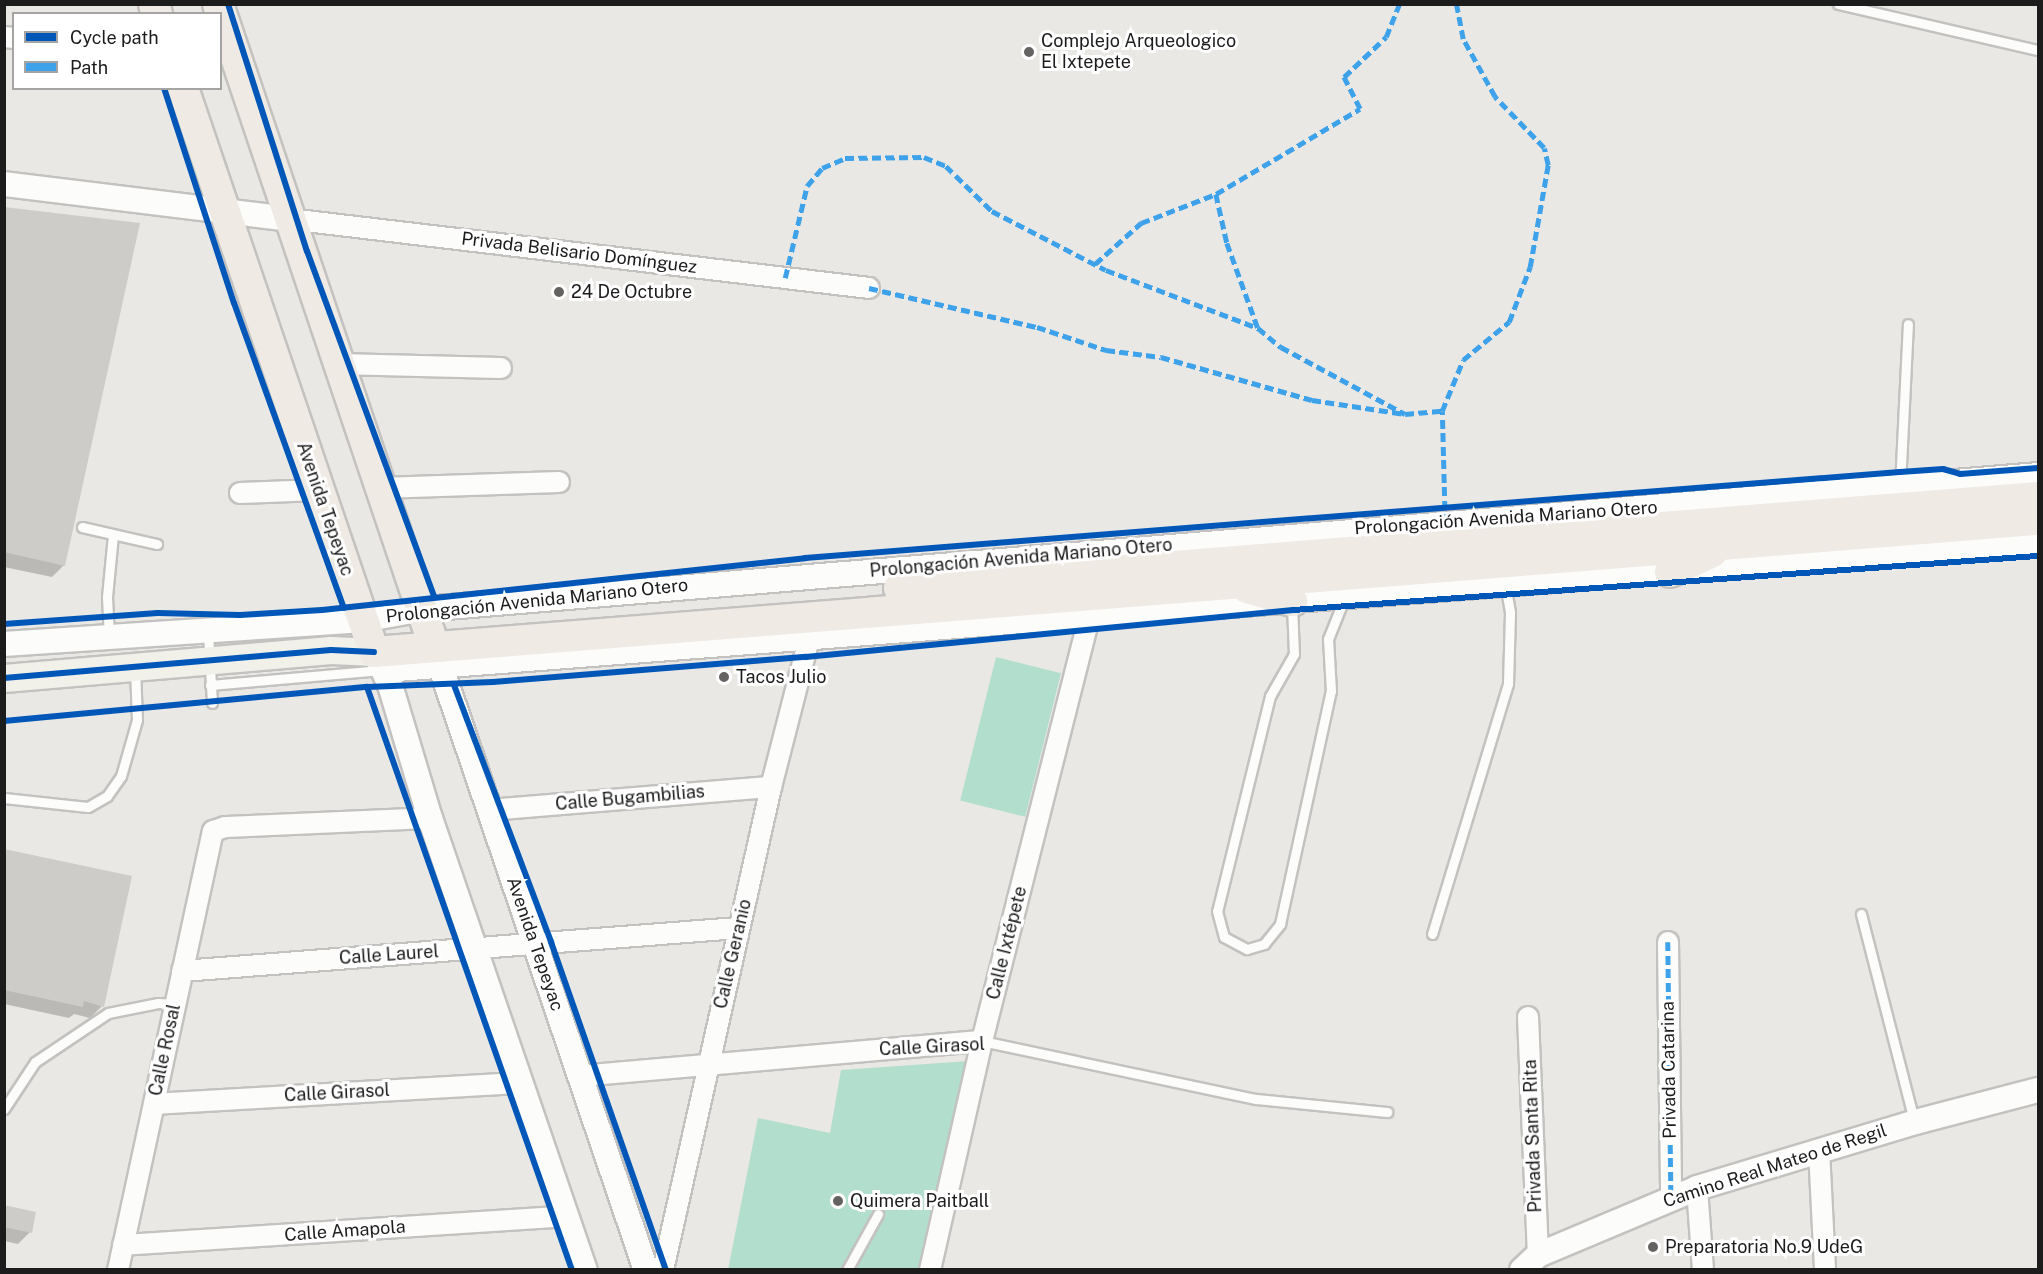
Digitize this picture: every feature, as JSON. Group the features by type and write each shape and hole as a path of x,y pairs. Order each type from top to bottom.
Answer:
{"main road":[{"name":"Avenida Tepeyac","path":"222,16 431,637"},
{"name":"Avenida Tepeyac","path":"184,90 372,644"},
{"path":"1961,515 2038,497"},
{"path":"1672,505 1731,533"},
{"path":"1961,515 2038,520"},
{"name":"Prolongación Avenida Mariano Otero","path":"4,678 134,667 209,673 331,650 431,637 1961,515"},
{"path":"1670,572 1731,533"},
{"path":"1229,572 1287,535"},
{"path":"1229,572 1292,601"}],"street":[{"path":"4,184 289,219"},
{"name":"Privada Belisario Domínguez","path":"289,219 869,288"},
{"path":"338,364 501,368"},
{"name":"Prolongación Avenida Mariano Otero","path":"4,644 208,627 372,644 1287,535 2038,475"},
{"path":"381,488 559,482"},
{"path":"240,493 319,490"},
{"name":"Prolongación Avenida Mariano Otero","path":"431,637 809,639 2038,543"},
{"name":"Calle Ixtépete","path":"930,1269 982,1041 1089,617"},
{"name":"Avenida Tepeyac","path":"431,637 646,1269"},
{"name":"Calle Geranio","path":"663,1269 738,928 809,639"},
{"name":"Avenida Tepeyac","path":"372,644 585,1269"},
{"name":"Calle Bugambilias","path":"490,810 771,787"},
{"name":"Calle Rosal","path":"118,1269 213,831 225,827 430,818"},
{"name":"Calle Laurel","path":"182,971 738,928"},
{"name":"Privada Catarina","path":"1668,942 1671,1198"},
{"name":"Privada Santa Rita","path":"1528,1017 1530,1262"},
{"name":"Calle Girasol","path":"580,1076 982,1041"},
{"name":"Calle Girasol","path":"154,1104 521,1083"},
{"name":"Camino Real Mateo de Regil","path":"1530,1262 1697,1188 1915,1122 2038,1090"},
{"path":"1820,1150 1825,1269"},
{"path":"1697,1188 1703,1269"},
{"name":"Calle Amapola","path":"123,1245 567,1216"}],"lane":[{"path":"1838,4 2038,50"},
{"path":"1900,486 1908,324"},
{"path":"82,527 157,544"},
{"path":"109,637 106,597 113,535"},
{"path":"1432,934 1508,684 1510,612 1505,585"},
{"path":"1292,601 1294,654 1270,696 1217,911 1224,937 1247,949 1264,944 1280,924 1331,692 1328,639 1345,597"},
{"path":"208,627 212,703"},
{"path":"209,673 372,644"},
{"path":"4,798 88,807 107,796 121,776 137,720 134,667"},
{"path":"1861,914 1915,1122"},
{"path":"4,1109 35,1062 108,1013 158,1003 175,1004"},
{"name":"Calle Girasol","path":"982,1041 1256,1099 1387,1113"},
{"path":"847,1269 878,1214"}],"green space":[{"path":"996,657 1061,673 1025,817 960,801"},
{"name":"Quimera Paitball","path":"969,1061 919,1269 728,1270 758,1118 830,1133 841,1070"}],"building":[{"path":"4,207 140,223 65,566 4,552"},
{"path":"4,849 132,876 104,1007 84,1001 83,1007 4,990"},
{"path":"4,1205 36,1212 32,1233 4,1227"}],"marked path":[{"path":"1095,264 1141,223 1216,194 1360,109 1344,77 1386,37 1399,4"},
{"path":"1445,523 1442,411 1463,360 1509,322 1530,267 1548,165 1544,148 1495,97 1463,39 1456,4"},
{"path":"785,278 807,186 822,168 845,158 924,157 946,166 992,211 1106,270 1258,328"},
{"path":"1216,194 1227,243 1258,328 1281,347 1405,414 1442,411"},
{"path":"869,288 1037,327 1106,350 1161,357 1312,400 1405,414"},
{"path":"1668,942 1671,1198"}],"cycle path":[{"path":"228,4 307,251 434,597"},
{"path":"165,90 234,303 344,608"},
{"path":"4,624 158,613 240,615 322,610 805,558 1900,472 1943,469 1960,474 2038,468"},
{"path":"4,721 367,687 493,682 806,657 1293,610 2038,556"},
{"path":"4,678 331,650 374,652"},
{"path":"454,685 551,942 666,1270"},
{"path":"367,687 572,1270"}],"place":[{"name":"Complejo Arqueologico El Ixtepete","path":"1029,52"},
{"name":"24 De Octubre","path":"559,292"},
{"name":"Tacos Julio","path":"724,677"},
{"name":"Quimera Paitball","path":"838,1201"},
{"name":"Preparatoria No.9 UdeG","path":"1653,1247"}]}
